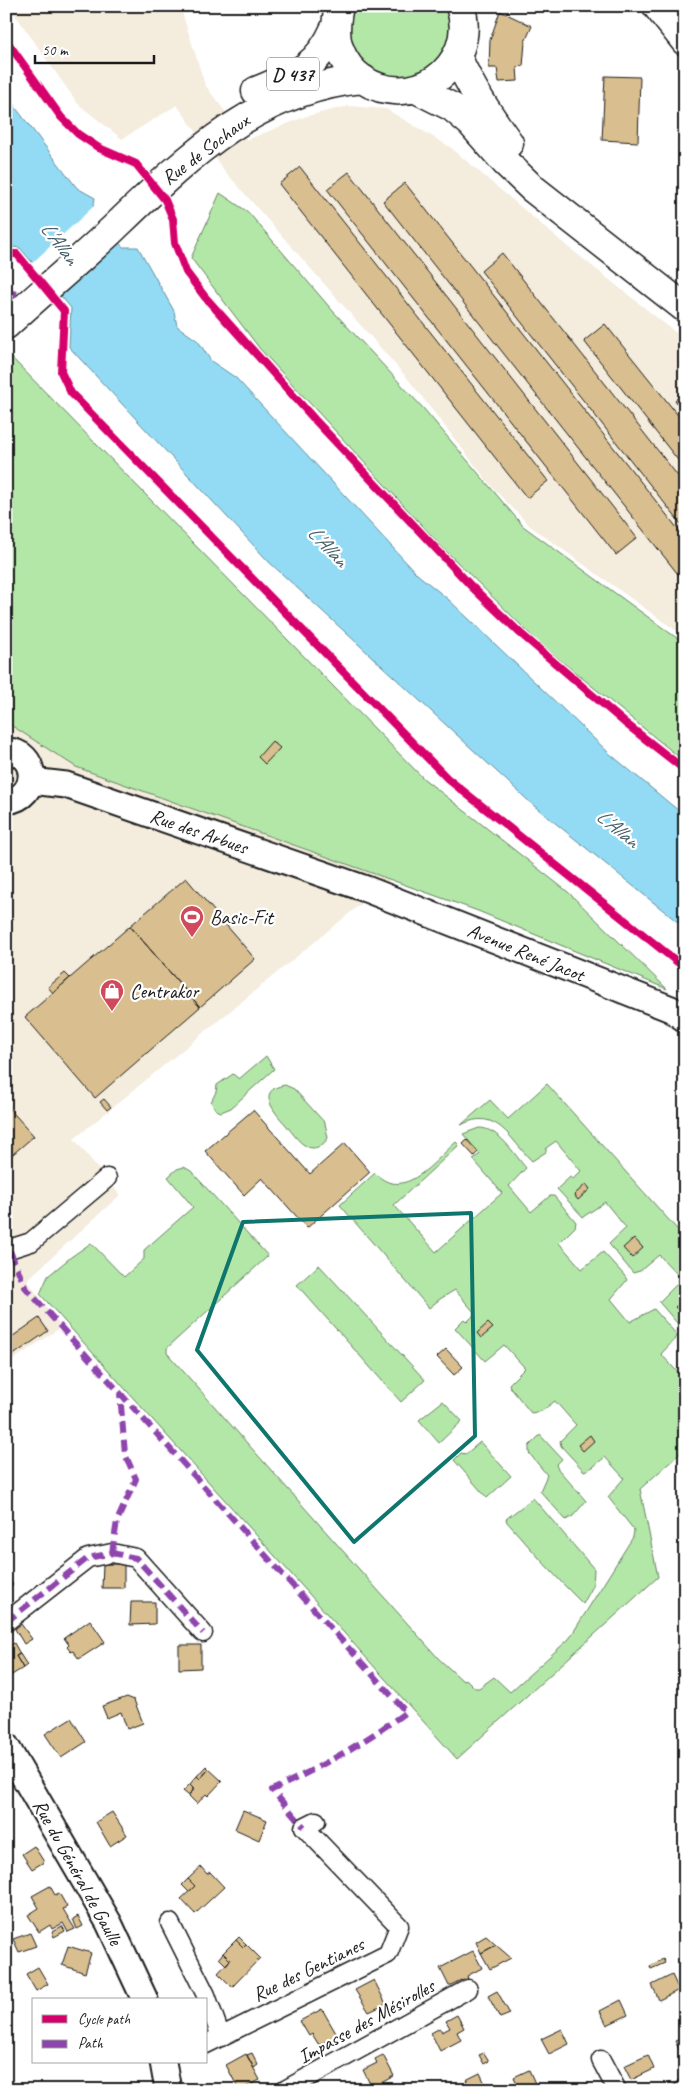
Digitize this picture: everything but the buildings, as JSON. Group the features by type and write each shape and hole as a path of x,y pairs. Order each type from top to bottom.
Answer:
{"main road":[{"path":"657,6 685,41"},
{"path":"337,17 339,48 348,65 363,80 380,88 398,91 416,89 433,82 447,70 457,56 464,28 463,9"},
{"name":"Rue de Sochaux","path":"241,110 249,94 287,78 314,61 326,48 337,17"},
{"path":"457,56 465,75 490,117 512,147 542,179 685,288"},
{"name":"Rue de Sochaux","path":"6,325 33,290 138,193 189,149 221,112 241,110 272,103 344,81 363,80"},
{"path":"416,89 452,107 471,123 506,163 532,188 685,308"},
{"name":"Rue de Sochaux","path":"6,304 33,290"},
{"path":"6,801 20,797 29,787 31,781 29,765 18,754 8,750"},
{"name":"Rue des Arbues","path":"31,781 66,785 366,889"},
{"name":"Avenue René Jacot","path":"366,889 671,1009 685,1019"},
{"name":"Rue du Général de Gaulle","path":"6,1746 109,1923 145,1998"},
{"path":"165,2064 168,2090"}],"street":[{"path":"6,1250 31,1242 107,1178"},
{"path":"6,1622 88,1558 112,1553 136,1558 203,1633"},
{"name":"Rue des Gentianes","path":"208,2006 214,2040 388,1954 399,1926 304,1827 316,1821"},
{"name":"Rue des Gentianes","path":"170,1923 207,1998"},
{"name":"Impasse des Mésirolles","path":"285,2090 468,1989"},
{"path":"601,2060 617,2090"}],"highlighted area":[{"path":"471,1213 475,1436 354,1542 197,1350 243,1222"}],"shaded area":[{"path":"9,6 180,6 205,85 247,140 307,116 349,106 386,109 450,147 562,242 685,340 685,637 530,526 492,487 408,379 223,169 177,105 122,139 78,104"},
{"path":"6,722 76,767 390,880 74,1139 120,1195 27,1280 61,1327 6,1365"}],"green space":[{"path":"350,6 449,6 451,29 446,49 434,64 418,74 400,78 382,75 365,65 351,46 348,29 348,11"},
{"path":"220,193 248,212 332,310 423,408 523,526 685,644 685,762 538,642 441,546 260,349 191,258"},
{"path":"8,354 424,779 568,892 667,989 478,911 76,767 6,722 6,356"},
{"path":"266,1056 274,1069 231,1108 221,1112 216,1110 211,1102 217,1085 233,1074 239,1079"},
{"path":"547,1084 685,1238 685,1329 683,1330 659,1302 678,1283 680,1279 678,1275 659,1255 640,1271 633,1273 609,1244 626,1228 605,1202 583,1217 557,1189 570,1177 573,1179 581,1171 556,1141 546,1148 546,1152 532,1161 502,1128 493,1123 484,1120 473,1120 461,1125 490,1100 508,1119"},
{"path":"285,1085 294,1089 325,1123 328,1138 321,1145 312,1148 304,1145 272,1108 269,1096 271,1092"},
{"path":"479,1128 493,1132 499,1137 526,1168 509,1186 531,1212 550,1196 554,1196 576,1222 575,1227 559,1243 582,1269 603,1252 624,1275 627,1280 611,1299 630,1322 654,1309 677,1335 661,1354 681,1376 685,1373 685,1449 640,1489 658,1577 457,1759 40,1294 48,1276 91,1243 124,1277 144,1259 144,1250 193,1207 168,1177 177,1169 184,1167 191,1171 268,1256 167,1348 167,1353 439,1659 463,1681 466,1679 475,1688 479,1688 494,1677 510,1692 569,1639 633,1537 634,1530 608,1497 624,1478 605,1457 593,1467 584,1471 561,1446 560,1441 576,1425 555,1401 542,1411 531,1413 509,1384 525,1368 504,1345 485,1361 455,1328 464,1319 467,1322 474,1312 455,1290 429,1308 340,1205 375,1173 386,1181 397,1183 408,1181 418,1176 456,1142 459,1145 394,1205 436,1252 502,1193 473,1159 480,1154 463,1134"},
{"path":"319,1265 425,1380 401,1402 297,1285"},
{"path":"443,1401 462,1421 439,1443 419,1420"},
{"path":"540,1435 562,1459 556,1465 558,1469 586,1501 573,1516 566,1520 540,1491 547,1475 529,1453 529,1446"},
{"path":"480,1442 511,1476 487,1498 454,1460 461,1453 466,1454"},
{"path":"533,1498 594,1569 593,1586 583,1604 507,1522 506,1519"}],"water":[{"name":"L'Allan","path":"6,95 77,188 95,198 92,213 123,247 138,247 174,311 177,326 198,341 211,361 236,378 417,574 449,600 610,754 685,816 685,928 533,805 269,562 69,347 71,308 20,248 6,246"}],"pier":[{"path":"94,206 96,208 95,212 119,240 58,296 31,264"}],"marked path":[{"path":"6,292 17,294"},
{"path":"10,1251 25,1287 406,1712 341,1754 272,1790 304,1827"},
{"path":"112,1553 117,1521 136,1479 125,1454 120,1393"},
{"path":"6,1622 88,1558 112,1553 136,1558 203,1633"}],"cycle path":[{"path":"6,40 61,117 78,134 99,148 136,164 165,200 173,219 175,243 186,272 205,297 315,420 471,586 520,633 625,723 685,770"},
{"path":"6,254 17,254 64,311 61,372 71,393 448,779 685,968"}],"place":[{"name":"Basic-Fit","path":"192,938"},
{"name":"Centrakor","path":"112,1012"}]}
